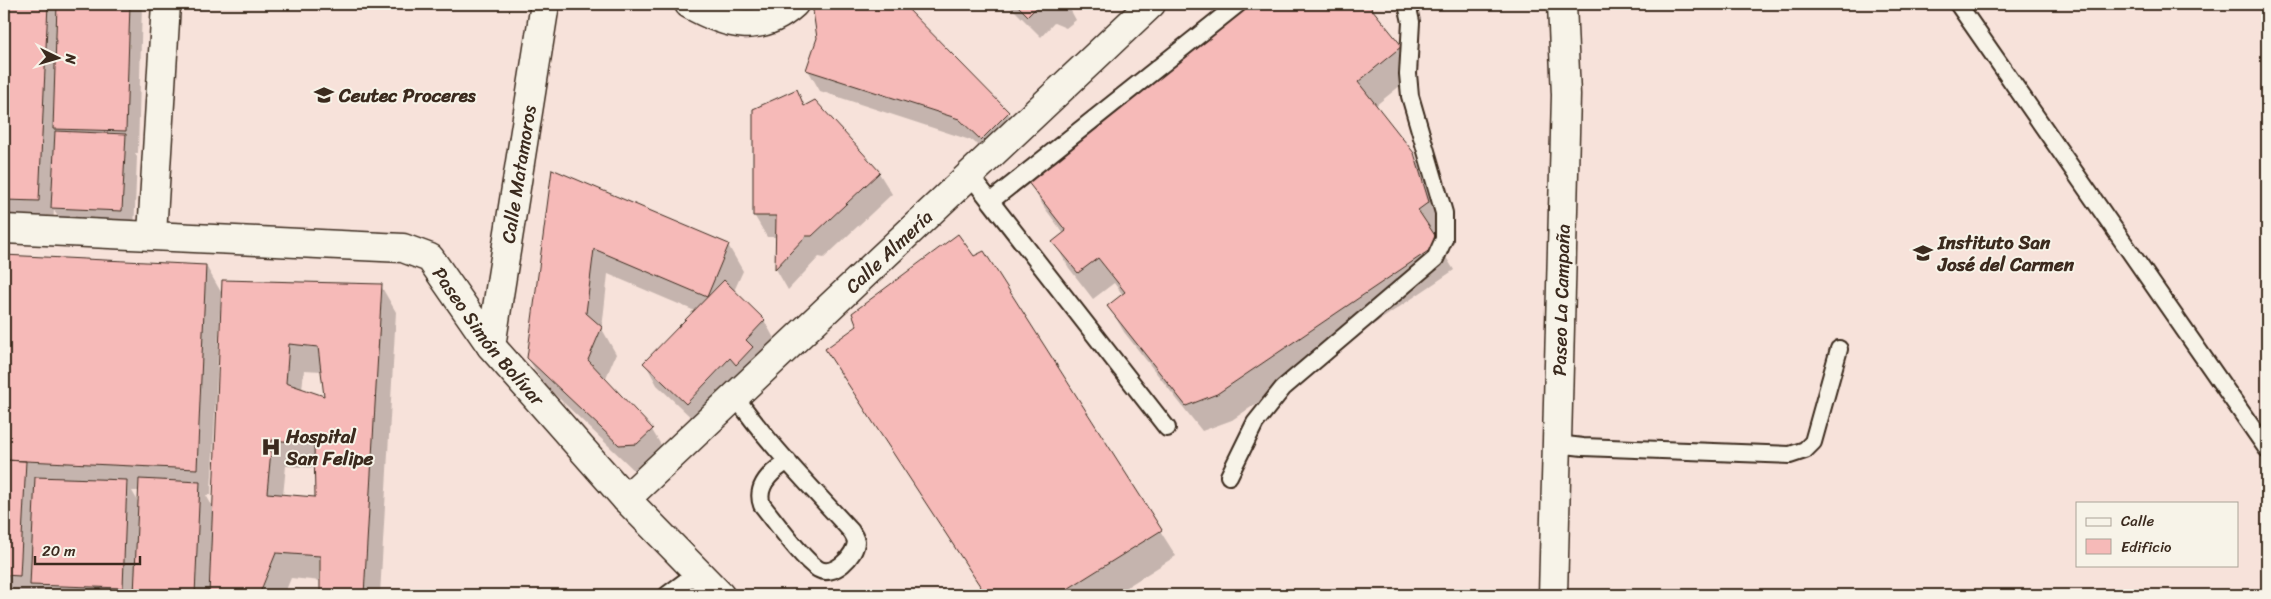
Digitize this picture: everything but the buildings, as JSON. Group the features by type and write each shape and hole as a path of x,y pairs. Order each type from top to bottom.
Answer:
{"street":[{"path":"152,234 166,4"},
{"name":"Calle Matamoros","path":"491,346 546,4"},
{"path":"689,4 726,21 751,23 773,20 794,4"},
{"name":"Calle Almería","path":"626,500 1151,4"},
{"name":"Paseo La Campaña","path":"1553,595 1566,95 1562,4"},
{"name":"Paseo Simón Bolívar","path":"4,229 152,234 403,248 430,258 491,346 626,500 720,595"}],"lane":[{"path":"991,201 1238,4"},
{"path":"1229,476 1255,423 1283,388 1435,259 1444,239 1444,213 1410,96 1408,74 1411,22 1407,4"},
{"path":"1958,4 2267,449"},
{"path":"970,175 1167,428"},
{"path":"1557,444 1583,447 1790,455 1805,450 1813,442 1839,349"},
{"path":"735,396 753,422 851,531 856,539 854,549 844,563 831,571 820,570 809,561 762,505 759,498 760,487 778,467 788,461"},
{"path":"667,595 698,572"}],"place":[{"name":"Ceutec Proceres","path":"324,95"},
{"name":"Instituto San José del Carmen","path":"1923,253"},
{"name":"Hospital San Felipe","path":"271,447"}]}
